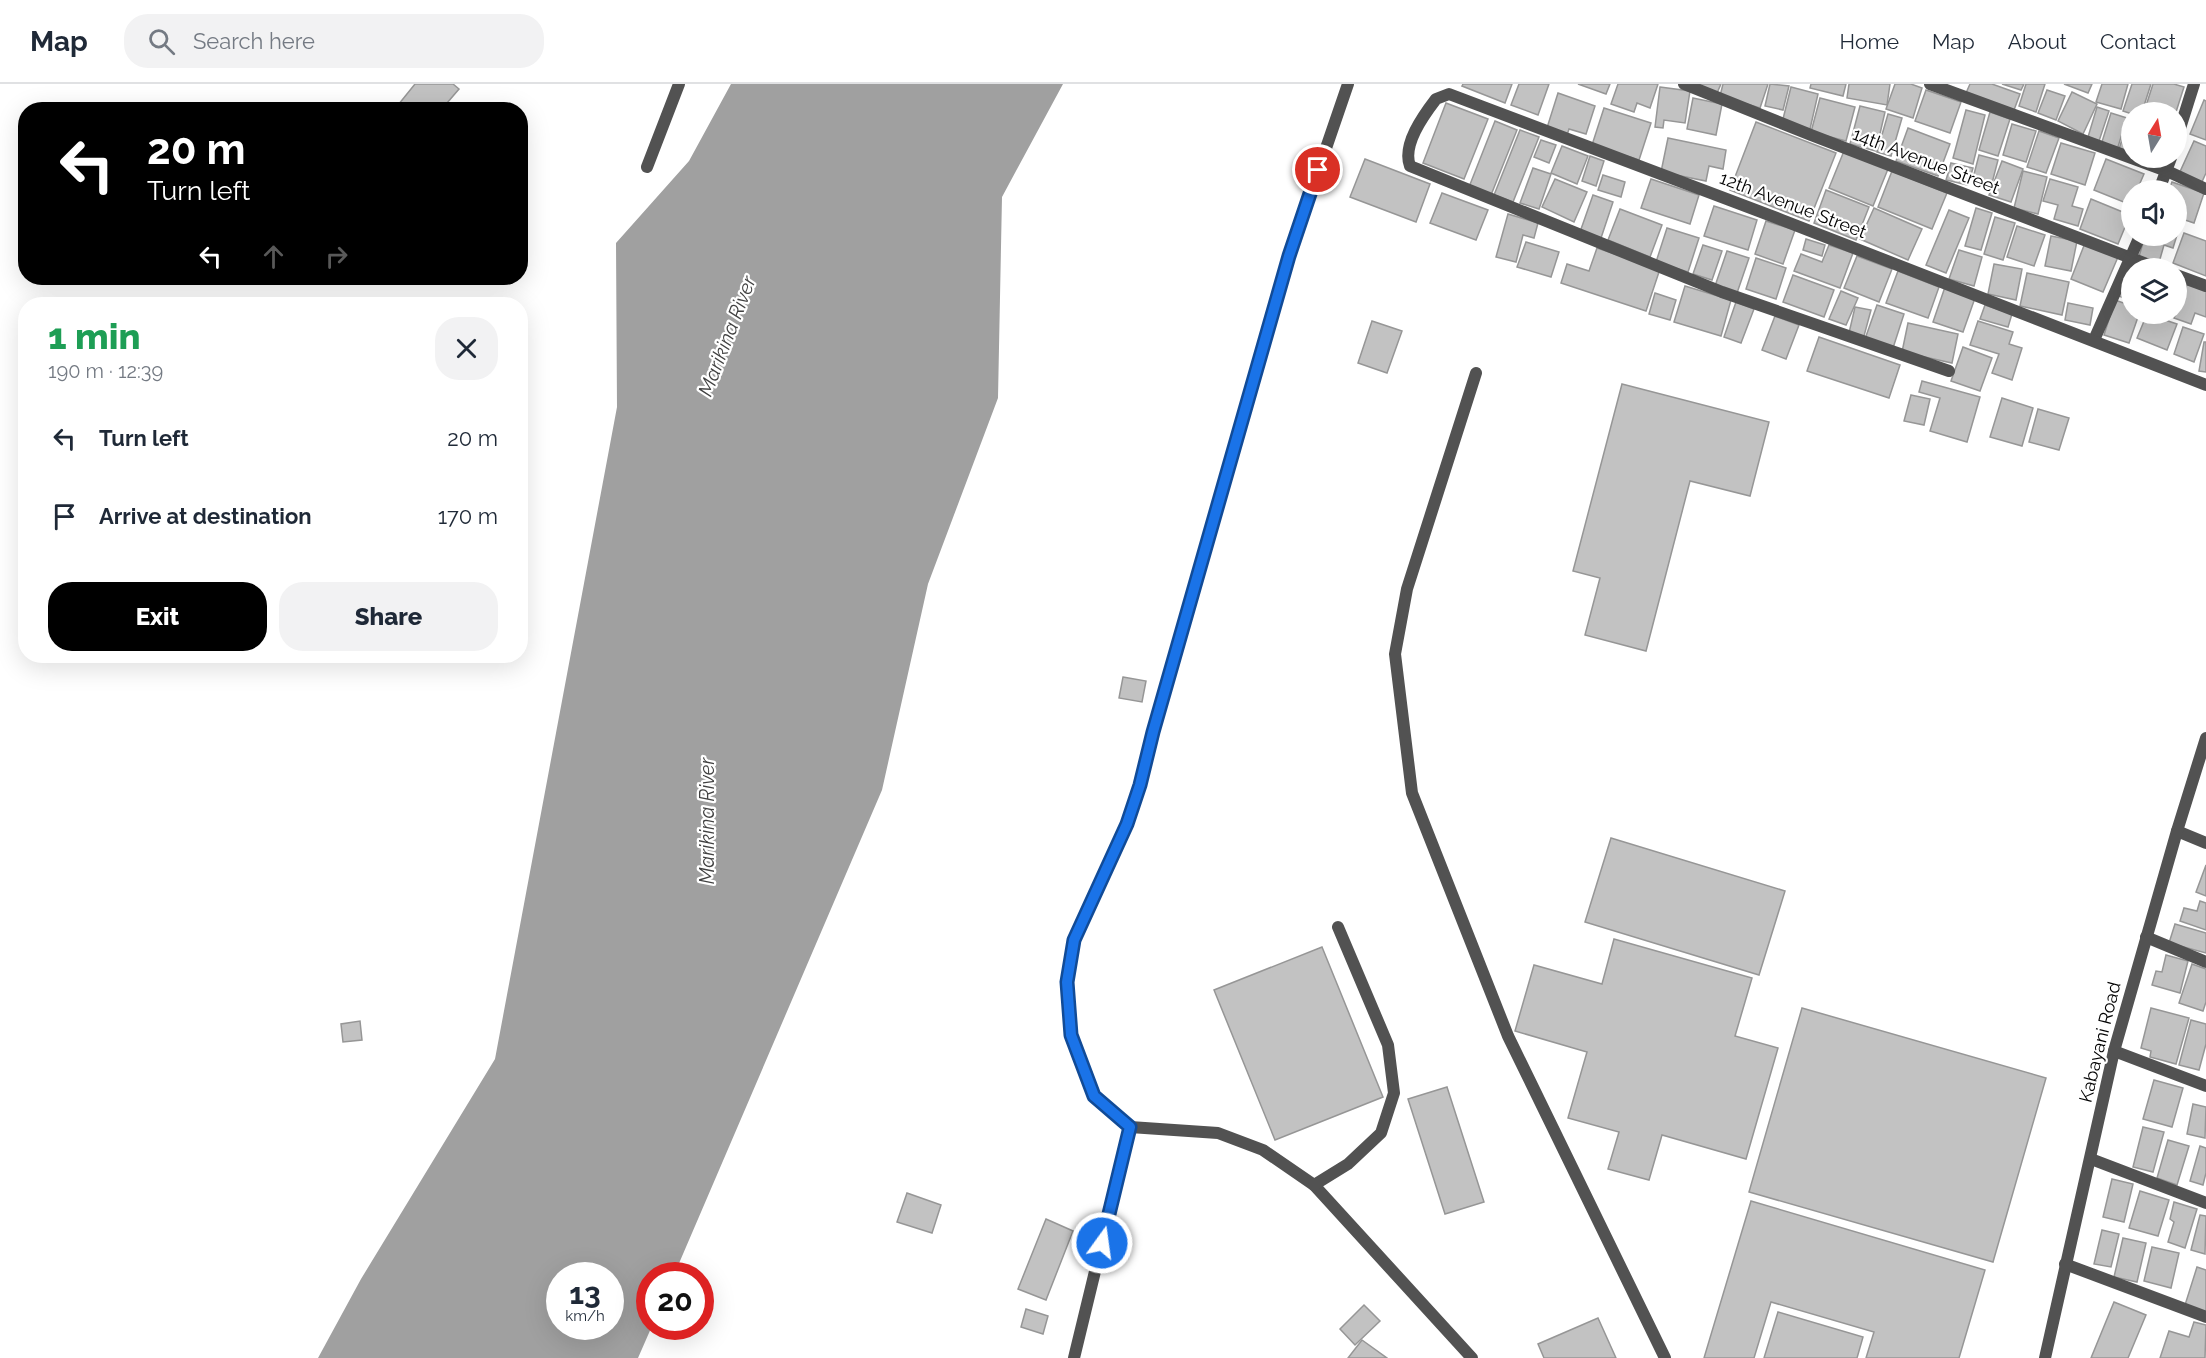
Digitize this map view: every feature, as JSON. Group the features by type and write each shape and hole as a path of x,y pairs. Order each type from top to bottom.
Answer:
{"street":[{"path":"647,167 679,84"},
{"path":"1348,84 1289,256 1153,732 1140,785 1127,824 1074,940 1067,982 1071,1035 1094,1096 1130,1127 1218,1132 1263,1150 1314,1185 1472,1358"},
{"name":"14th Avenue Street","path":"1684,84 2127,258"},
{"path":"1930,84 2167,171 2206,189"},
{"path":"2187,106 2194,84 2206,89"},
{"name":"12th Avenue Street","path":"1949,371 1722,292 1410,166 1407,159 1409,145 1436,99 1449,94 2094,340 2206,385"},
{"path":"2163,180 2168,168"},
{"path":"2094,340 2121,279"},
{"path":"2187,279 2206,286"},
{"path":"1476,373 1407,590 1395,654 1412,793 1508,1036 1665,1358"},
{"name":"Kabayani Road","path":"2045,1358 2114,1051 2176,831 2206,738"},
{"path":"2176,831 2206,843"},
{"path":"1314,1185 1348,1164 1381,1133 1394,1093 1388,1045 1338,927"},
{"path":"2146,937 2206,962"},
{"path":"2114,1051 2206,1086"},
{"path":"1074,1358 1130,1127"},
{"path":"2091,1159 2206,1203"},
{"path":"2065,1264 2206,1317"}],"water":[{"name":"Marikina River","path":"731,84 1063,84 1002,197 998,398 928,584 882,790 680,1262 636,1262 636,1340 646,1340 638,1358 318,1358 361,1279 495,1059 617,407 616,243 689,161"}],"building":[{"path":"415,84 453,84 459,89 448,102 400,102"},
{"path":"1463,84 1512,84 1505,103 1462,86"},
{"path":"1519,84 1549,84 1538,115 1511,105"},
{"path":"1578,84 1610,84 1606,94"},
{"path":"1618,84 1658,84 1650,108 1637,103 1634,112 1611,104"},
{"path":"1697,84 1721,84 1717,93"},
{"path":"1723,84 1768,84 1760,108 1720,96"},
{"path":"1770,84 1789,86 1783,110 1765,106"},
{"path":"1811,84 1846,84 1843,96 1810,88"},
{"path":"1849,84 1890,84 1887,105 1847,98"},
{"path":"1895,84 1911,84 1922,88 1913,118 1886,109"},
{"path":"1970,84 1992,84 2020,94 2014,110 1966,93"},
{"path":"2002,84 2024,84 2021,90"},
{"path":"2026,84 2045,84 2036,112 2019,106"},
{"path":"2064,84 2092,84 2088,93"},
{"path":"2102,84 2128,84 2123,102 2121,102 2121,109 2096,102"},
{"path":"2132,84 2151,84 2145,102 2126,102"},
{"path":"2153,84 2174,84 2184,87 2179,102 2147,102"},
{"path":"1660,87 1690,91 1685,123 1664,120 1663,128 1655,127"},
{"path":"1791,87 1818,94 1810,129 1782,123"},
{"path":"1926,90 1961,102 1950,133 1915,121"},
{"path":"2047,90 2065,96 2056,120 2038,113"},
{"path":"2072,92 2097,104 2083,134 2058,121"},
{"path":"1558,93 1595,106 1586,134 1569,129 1566,138 1546,131"},
{"path":"1693,98 1722,104 1716,135 1687,129"},
{"path":"1820,98 1855,107 1846,141 1811,132"},
{"path":"2204,100 2206,101 2206,140 2190,134"},
{"path":"1446,103 1488,119 1464,179 1423,163"},
{"path":"1860,106 1885,112 1876,151 1850,144"},
{"path":"2097,107 2109,111 2099,141 2088,137"},
{"path":"1604,108 1651,123 1639,160 1592,145"},
{"path":"1966,110 1985,115 1973,164 1953,158"},
{"path":"1990,112 2010,119 1998,156 1979,150"},
{"path":"2111,113 2121,116 2121,137 2117,150 2101,145"},
{"path":"1888,114 1902,118 1891,156 1877,152"},
{"path":"1495,121 1517,130 1491,195 1469,187"},
{"path":"1756,122 1836,153 1809,221 1730,190"},
{"path":"2012,124 2036,131 2026,162 2003,155"},
{"path":"1908,128 1950,144 1938,176 1896,161"},
{"path":"1520,130 1539,137 1513,202 1494,195"},
{"path":"2039,131 2059,138 2046,173 2027,167"},
{"path":"1668,138 1726,150 1723,169 1709,166 1706,181 1661,172"},
{"path":"1541,140 1556,145 1549,163 1534,157"},
{"path":"2194,141 2206,146 2206,173 2201,184 2179,174 2182,168 2187,168 2187,156"},
{"path":"2061,143 2095,153 2085,185 2051,174"},
{"path":"1562,146 1588,156 1577,184 1551,173"},
{"path":"1844,151 1888,169 1873,206 1829,188"},
{"path":"1979,155 1998,160 1991,187 1972,182"},
{"path":"1590,156 1604,161 1596,186 1582,181"},
{"path":"1365,159 1430,184 1416,222 1350,197"},
{"path":"2106,159 2121,165 2121,168 2129,168 2144,174 2141,180 2121,180 2121,201 2094,190"},
{"path":"2002,161 2023,169 2011,202 1989,195"},
{"path":"1951,163 1973,168 1968,185 1946,180"},
{"path":"1533,168 1551,174 1539,209 1520,203"},
{"path":"1892,171 1947,193 1932,229 1878,207"},
{"path":"2023,171 2047,177 2038,214 2014,208"},
{"path":"1603,175 1625,182 1621,197 1598,190"},
{"path":"1555,179 1587,192 1574,222 1542,207"},
{"path":"1651,179 1699,195 1690,224 1641,208"},
{"path":"2050,179 2078,187 2072,206 2083,209 2078,226 2054,219 2058,205 2043,201"},
{"path":"2187,187 2204,193 2194,223 2187,221"},
{"path":"1826,190 1869,207 1856,240 1814,223"},
{"path":"1442,193 1488,210 1476,240 1430,223"},
{"path":"1593,195 1613,202 1601,238 1580,232"},
{"path":"2091,199 2121,211 2121,237 2118,244 2080,229"},
{"path":"1714,206 1757,220 1748,250 1704,236"},
{"path":"1874,208 1922,229 1908,260 1860,239"},
{"path":"1976,208 1992,213 1981,250 1965,246"},
{"path":"1620,209 1662,225 1650,257 1608,240"},
{"path":"1949,210 1969,218 1946,273 1926,265"},
{"path":"1508,214 1538,223 1534,238 1523,235 1516,262 1496,257"},
{"path":"1995,217 2015,223 2003,260 1984,254"},
{"path":"1766,221 1795,230 1783,264 1755,254"},
{"path":"2017,226 2045,235 2034,266 2007,257"},
{"path":"1667,228 1699,238 1688,272 1656,262"},
{"path":"2187,234 2206,241 2206,276 2187,269 2187,258 2175,258 2179,246 2187,246"},
{"path":"2051,236 2077,241 2071,271 2045,266"},
{"path":"1806,239 1825,245 1822,256 1803,250"},
{"path":"1526,242 1559,252 1551,277 1517,267"},
{"path":"2085,243 2118,257 2103,292 2071,279"},
{"path":"1703,245 1722,251 1712,280 1693,274"},
{"path":"1829,245 1853,253 1840,288 1794,271 1801,254 1822,262"},
{"path":"2142,246 2164,246 2160,258 2139,258"},
{"path":"1597,248 1660,269 1646,311 1561,283 1567,264 1589,271"},
{"path":"1959,250 1982,257 1974,286 1949,279"},
{"path":"1727,251 1749,258 1737,293 1715,286"},
{"path":"1857,256 1892,269 1879,302 1844,288"},
{"path":"1756,258 1786,268 1776,299 1746,289"},
{"path":"1994,264 2022,269 2016,300 1988,294"},
{"path":"1898,271 1939,287 1928,318 1886,303"},
{"path":"2027,273 2069,282 2062,315 2020,306"},
{"path":"1793,275 1834,290 1824,317 1783,302"},
{"path":"2188,282 2206,288 2206,317 2195,313 2191,324 2187,323"},
{"path":"1685,286 1731,300 1721,336 1674,322"},
{"path":"1945,287 1975,298 1963,332 1933,322"},
{"path":"1841,291 1858,298 1846,325 1829,319"},
{"path":"1655,293 1676,300 1670,320 1649,314"},
{"path":"2115,300 2121,302 2121,324 2136,324 2129,343 2104,335"},
{"path":"1736,302 1754,309 1741,343 1724,337"},
{"path":"2068,303 2093,308 2090,325 2065,320"},
{"path":"1877,305 1904,314 1893,348 1865,339"},
{"path":"1985,305 2012,314 2008,327 1980,319"},
{"path":"1855,307 1871,310 1864,336 1849,333"},
{"path":"1775,316 1799,325 1786,359 1762,350"},
{"path":"1372,321 1402,331 1387,373 1358,363"},
{"path":"1978,321 2013,332 2009,344 2022,348 2012,380 1992,373 1999,354 1970,345"},
{"path":"1908,323 1958,334 1952,363 1902,352"},
{"path":"2143,324 2177,324 2167,350 2137,338"},
{"path":"2183,327 2204,334 2194,362 2174,354"},
{"path":"1819,337 1900,365 1889,398 1807,371"},
{"path":"2204,342 2206,342 2206,372 2199,371"},
{"path":"1963,347 1992,358 1980,391 1951,381"},
{"path":"1922,381 1980,397 1967,442 1930,431 1940,398 1919,392"},
{"path":"1622,384 1769,422 1750,496 1690,481 1646,651 1585,635 1600,578 1573,571"},
{"path":"1911,395 1930,399 1924,425 1904,421"},
{"path":"2002,398 2033,408 2022,446 1990,437"},
{"path":"2038,409 2069,418 2059,450 2029,442"},
{"path":"1123,677 1146,681 1142,702 1119,698"},
{"path":"1611,838 1785,891 1759,975 1585,922"},
{"path":"2206,865 2206,896 2196,892"},
{"path":"2200,901 2206,903 2206,930 2180,921 2184,908 2197,911"},
{"path":"2175,924 2206,933 2206,953 2169,943"},
{"path":"1614,939 1752,978 1735,1036 1778,1048 1746,1159 1662,1135 1649,1180 1608,1169 1619,1132 1568,1118 1587,1052 1515,1031 1534,965 1602,984"},
{"path":"1322,947 1383,1097 1275,1140 1214,990"},
{"path":"2166,955 2188,961 2180,993 2152,985 2156,971 2162,972"},
{"path":"2192,964 2206,969 2206,1002 2203,1011 2179,1003"},
{"path":"1802,1008 2046,1078 1993,1262 1749,1192"},
{"path":"2151,1008 2189,1018 2176,1064 2150,1057 2151,1051 2141,1048"},
{"path":"2191,1020 2206,1024 2206,1044 2199,1070 2179,1065"},
{"path":"360,1021 362,1040 343,1042 341,1024"},
{"path":"2154,1080 2183,1088 2172,1127 2143,1119"},
{"path":"1447,1087 1484,1202 1445,1214 1408,1099"},
{"path":"2193,1104 2206,1107 2205,1138 2187,1134"},
{"path":"2143,1127 2164,1132 2153,1172 2133,1167"},
{"path":"2168,1140 2189,1146 2177,1185 2157,1178"},
{"path":"2200,1146 2206,1148 2206,1173 2203,1185 2190,1181"},
{"path":"2112,1179 2133,1184 2124,1222 2103,1217"},
{"path":"2140,1191 2169,1200 2158,1236 2129,1228"},
{"path":"907,1193 941,1205 932,1233 897,1222"},
{"path":"1751,1201 1985,1270 1959,1358 1866,1358 1874,1332 1771,1302 1754,1358 1704,1358"},
{"path":"2174,1202 2197,1209 2185,1248 2168,1242 2174,1222 2170,1219"},
{"path":"2200,1215 2206,1216 2205,1254 2191,1250"},
{"path":"1046,1219 1073,1231 1046,1300 1018,1289"},
{"path":"2102,1230 2119,1234 2111,1267 2094,1264"},
{"path":"2123,1238 2146,1243 2137,1282 2114,1277"},
{"path":"2152,1247 2179,1253 2171,1288 2144,1281"},
{"path":"2197,1267 2206,1270 2206,1312 2185,1305"},
{"path":"2114,1302 2146,1315 2128,1358 2091,1358"},
{"path":"1364,1305 1380,1321 1355,1345 1340,1329"},
{"path":"1026,1309 1048,1316 1043,1334 1021,1327"},
{"path":"1778,1312 1863,1337 1857,1358 1764,1358"},
{"path":"1598,1318 1616,1358 1544,1358 1538,1344"},
{"path":"2194,1322 2206,1325 2205,1358 2160,1358 2169,1331 2189,1337"},
{"path":"1362,1340 1387,1358 1348,1358"}],"route":[{"path":"1102,1243 1130,1127 1094,1096 1071,1035 1067,982 1074,940 1127,824 1140,785 1153,732 1289,256 1318,170"}]}
